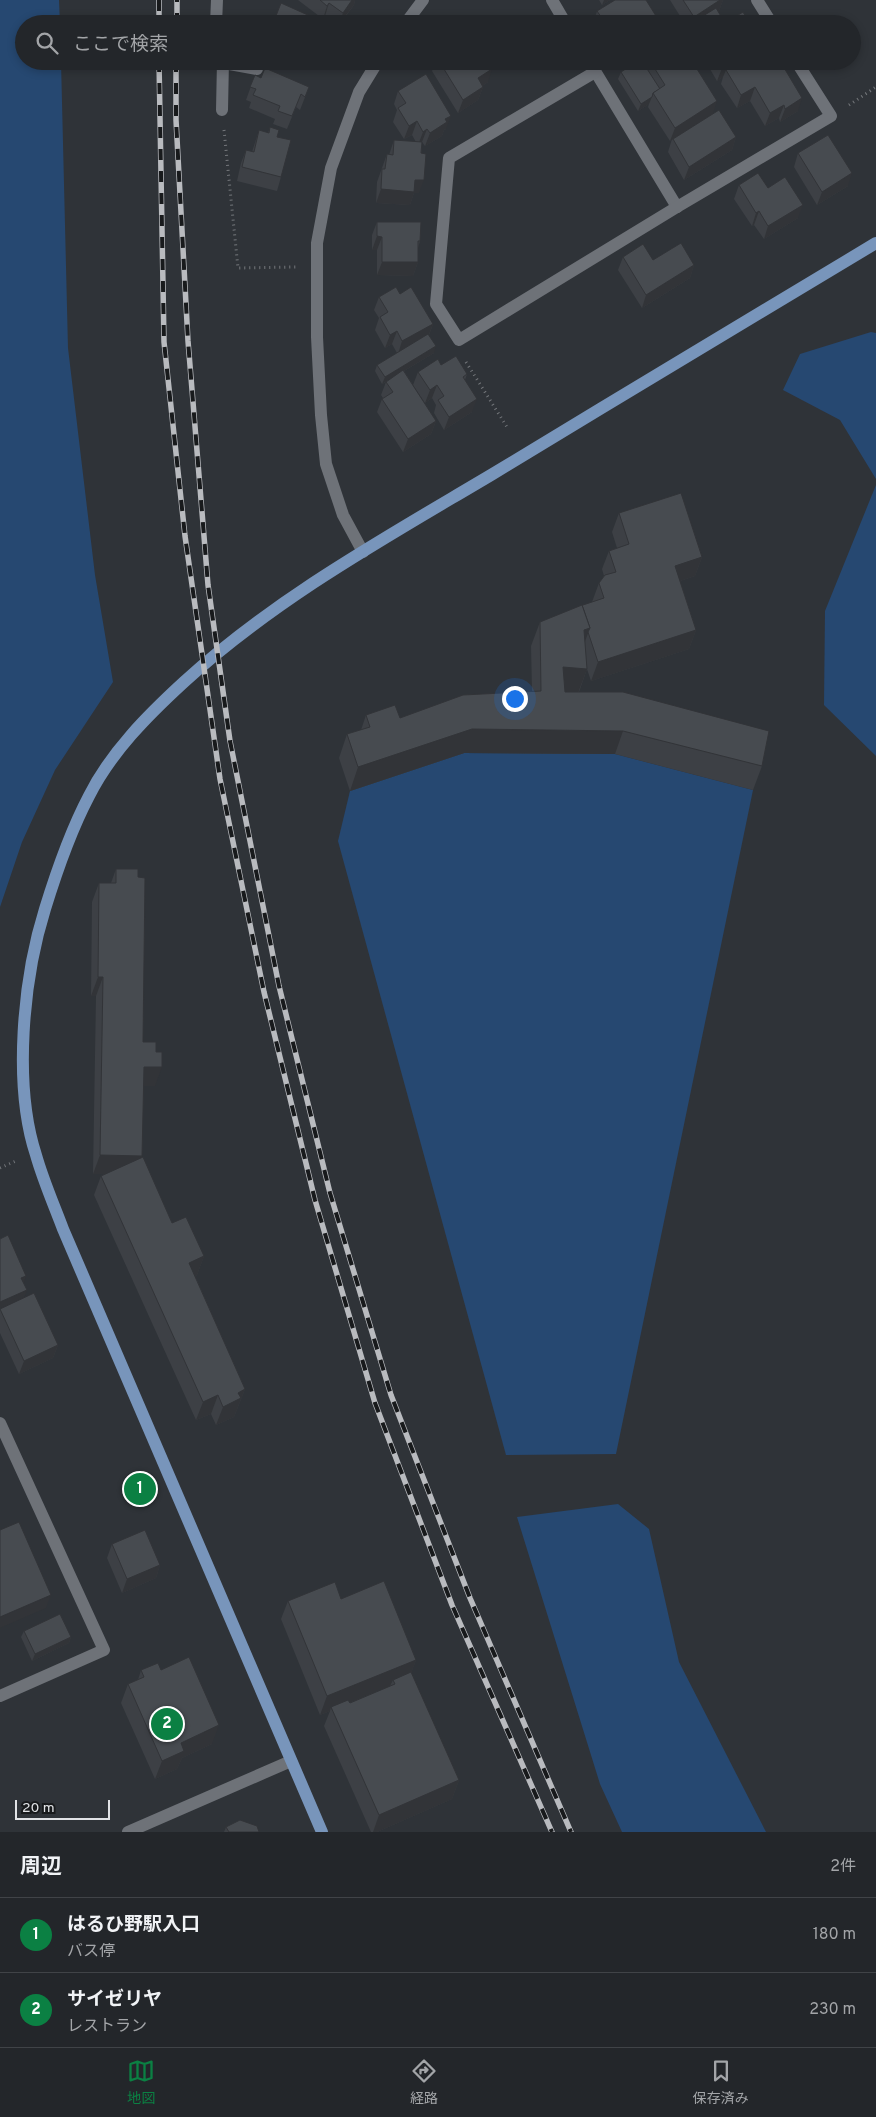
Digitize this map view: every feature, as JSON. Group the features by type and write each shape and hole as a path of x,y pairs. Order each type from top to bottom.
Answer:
{"main road":[{"path":"322,1832 63,1229 35,1152 25,1095 24,1013 36,939 60,860 90,794 123,745 162,702 209,660 256,622 363,552 876,243"}],"street":[{"path":"216,15 217,0"},
{"path":"412,15 423,0"},
{"path":"552,0 561,15"},
{"path":"757,0 766,15"},
{"path":"222,110 223,70"},
{"path":"363,552 343,515 326,464 316,337 317,243 331,168 359,92 372,70"},
{"path":"587,70 449,158 436,304 459,340 831,116 802,70"},
{"path":"594,70 677,207"},
{"path":"0,1423 104,1650 0,1696"},
{"path":"128,1832 291,1761"}],"path":[{"path":"831,116 876,87"},
{"path":"222,110 238,268 317,266"},
{"path":"459,340 466,361 507,427"}],"shaded area":[{"path":"0,0 59,0 60,15 15,15 15,70 61,70 68,348 95,575 113,682 55,770 22,842 0,907"},
{"path":"871,332 876,333 876,479 840,420 783,390 800,354"},
{"path":"876,485 876,756 824,705 825,611"},
{"path":"464,753 615,754 753,790 616,1454 506,1455 338,841 350,791"},
{"path":"618,1504 649,1529 679,1662 766,1832 622,1832 600,1784 517,1517"}],"building":[{"path":"320,0 352,0 343,13 329,3 327,6"},
{"path":"615,0 646,0 655,15 600,15 597,11"},
{"path":"683,0 720,0 697,15 693,15"},
{"path":"281,3 308,15 276,15"},
{"path":"716,8 720,15 705,15"},
{"path":"264,70 270,70 309,87 305,97 301,94 292,116 278,111 280,106 253,95 256,89 250,87 255,75 261,78"},
{"path":"445,70 490,70 478,78 483,87 463,100"},
{"path":"624,70 648,70 660,89 641,104 621,72"},
{"path":"656,70 698,70 717,101 675,128 653,93 665,85"},
{"path":"726,70 785,70 802,98 785,109 784,105 770,113 755,87 741,95"},
{"path":"426,74 451,116 445,119 447,122 430,133 427,129 423,132 417,121 409,126 398,108 406,103 398,91"},
{"path":"719,110 736,137 689,167 673,139"},
{"path":"270,127 279,130 277,137 291,140 281,177 242,167 246,150 254,152 259,130 269,133"},
{"path":"828,135 852,173 822,192 798,153"},
{"path":"394,140 422,142 421,153 426,154 424,180 415,180 414,192 381,189 382,169 385,169 387,154 393,155"},
{"path":"758,173 768,188 785,177 803,205 768,226 759,211 756,213 739,185"},
{"path":"377,222 421,222 420,241 418,241 418,262 382,262 382,237 377,236"},
{"path":"681,243 694,265 646,295 623,257 643,244 653,260"},
{"path":"396,287 400,294 411,287 433,324 402,341 397,331 390,335 380,317 388,312 379,297"},
{"path":"428,334 436,346 385,377 377,365"},
{"path":"456,356 467,374 463,377 477,399 449,417 438,400 444,396 437,385 430,390 418,372 438,359 441,365"},
{"path":"403,370 436,421 408,439 382,399 393,392 386,382"},
{"path":"681,493 702,557 675,566 696,630 598,662 588,632 590,628 582,605 604,598 599,583 605,575 616,572 609,551 629,544 619,513"},
{"path":"582,605 590,628 584,630 587,669 563,667 565,692 623,692 769,731 762,766 623,731 472,729 358,767 347,734 370,727 366,715 395,705 400,718 463,695 541,691 540,622"},
{"path":"116,869 138,869 138,877 145,878 143,1042 156,1042 156,1052 162,1052 162,1067 144,1067 142,1156 100,1155 103,977 98,977 99,883 116,883"},
{"path":"143,1157 172,1223 186,1217 204,1256 189,1263 245,1389 238,1393 241,1398 223,1407 218,1395 203,1402 101,1176"},
{"path":"8,1235 26,1276 21,1278 27,1290 0,1302 0,1239"},
{"path":"34,1293 58,1345 24,1361 0,1309"},
{"path":"19,1522 51,1595 0,1617 0,1530"},
{"path":"145,1530 160,1565 127,1579 112,1544"},
{"path":"384,1581 416,1660 327,1696 288,1601 335,1582 341,1599"},
{"path":"60,1614 71,1637 35,1654 24,1631"},
{"path":"189,1657 219,1725 181,1743 184,1751 162,1761 128,1684 144,1677 141,1670 158,1663 161,1670"},
{"path":"411,1672 459,1780 379,1815 331,1707 348,1700 350,1703 395,1684 393,1680"},
{"path":"240,1820 257,1826 259,1832 229,1832 226,1827"}],"railway":[{"path":"159,0 159,15"},
{"path":"177,0 177,15"},
{"path":"159,70 164,342 185,536 220,779 264,992 315,1200 375,1403 452,1605 552,1832"},
{"path":"176,70 176,120 188,341 208,585 230,741 279,986 330,1193 391,1395 470,1598 571,1832"}],"place":[{"name":"はるひ野駅入口","path":"140,1489"},
{"name":"サイゼリヤ","path":"167,1724"}]}
